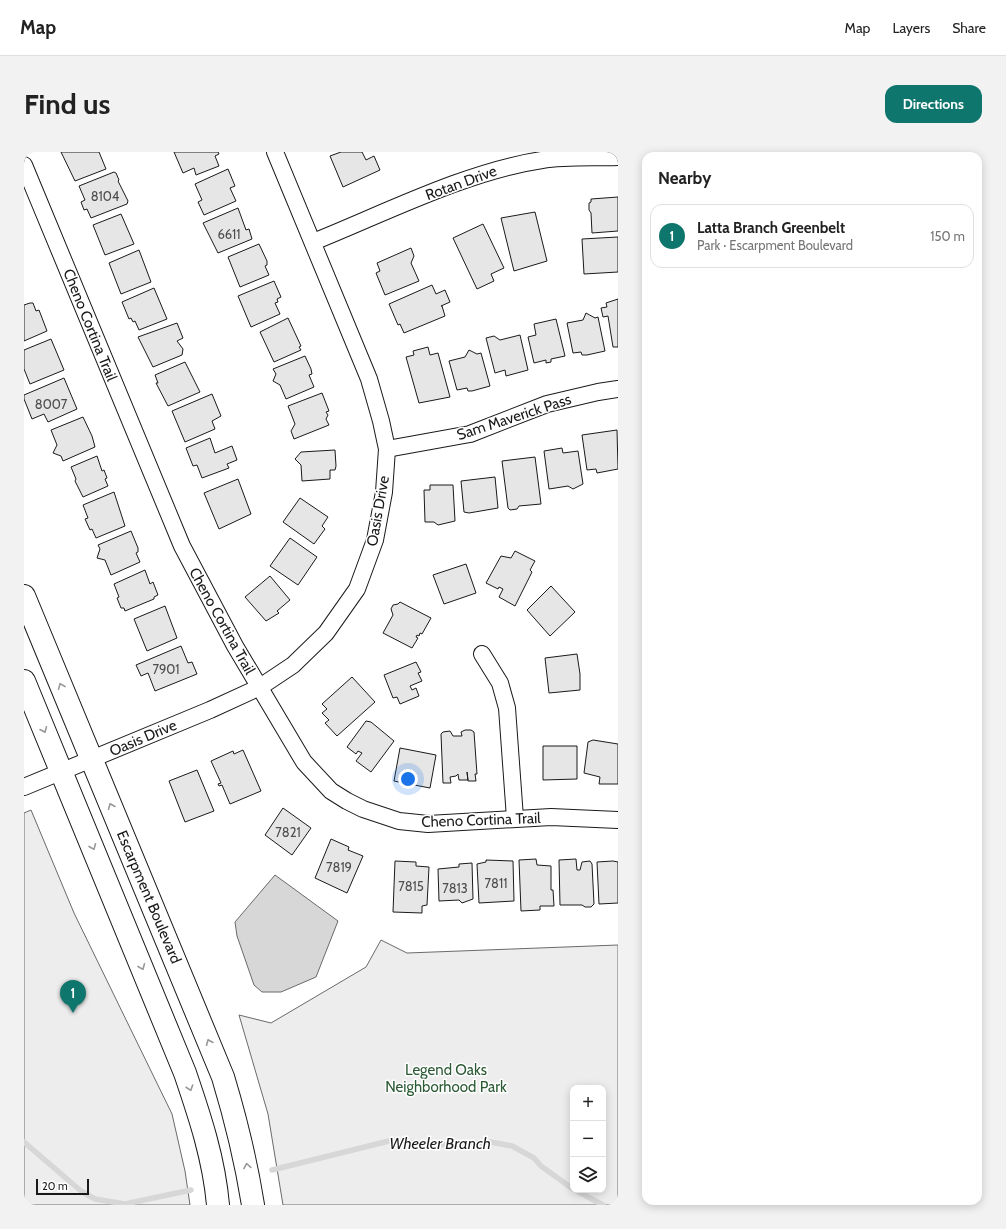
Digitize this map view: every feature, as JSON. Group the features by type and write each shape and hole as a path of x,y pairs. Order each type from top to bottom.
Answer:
{"main road":[{"name":"Escarpment Boulevard","path":"24,596 223,1077 246,1159 253,1205"},
{"path":"24,682 185,1073 207,1140 216,1185 218,1205"}],"street":[{"name":"Oasis Drive","path":"24,787 210,710 260,687 293,665 326,633 357,589 375,540 384,492 387,449 380,415 369,379 275,152"},
{"name":"Rotan Drive","path":"312,242 438,190 511,166 543,160 618,157"},
{"name":"Cheno Cortina Trail","path":"24,165 182,546 235,646 304,762 331,790 347,801 369,811 399,821 428,824 515,818 618,820"},
{"name":"Sam Maverick Pass","path":"387,449 470,434 547,404 592,393 618,389"},
{"path":"482,654 500,683 507,708 515,818"}],"shaded area":[{"path":"31,810 74,913 172,1114 185,1171 190,1205 24,1205 24,813"},
{"path":"275,875 338,921 316,977 281,992 262,992 254,985 237,936 235,922"},
{"name":"Legend Oaks Neighborhood Park","path":"381,940 407,953 618,945 618,1205 283,1205 268,1114 239,1015 271,1023 366,967"}],"building":[{"path":"61,152 99,152 106,169 75,181"},
{"path":"174,152 218,152 219,154 215,156 219,166 196,175 194,168 183,173"},
{"path":"341,152 362,152 366,160 374,156 380,170 343,187 330,156"},
{"path":"228,169 235,186 230,188 236,201 204,215 198,202 202,200 195,184"},
{"path":"114,172 116,173 119,180 118,181 128,201 127,204 91,218 87,209 84,210 81,202 85,200 79,186"},
{"path":"618,197 618,231 592,233 591,213 589,210 589,203 591,202 591,199"},
{"path":"238,208 246,230 249,229 252,239 218,253 203,223"},
{"path":"535,212 547,261 514,271 501,218"},
{"path":"121,214 134,244 105,255 93,225"},
{"path":"483,224 504,268 491,274 494,281 477,289 453,238"},
{"path":"618,237 618,272 584,274 582,239"},
{"path":"259,244 267,261 267,265 265,266 269,275 240,287 228,257"},
{"path":"411,248 414,256 411,263 419,281 385,295 376,273 380,271 377,263"},
{"path":"139,250 151,282 121,294 109,263"},
{"path":"274,281 281,297 277,299 278,302 275,303 280,314 251,327 238,296"},
{"path":"432,285 436,294 445,290 450,302 441,306 445,316 404,333 400,324 398,325 389,304"},
{"path":"154,288 167,319 139,330 135,321 133,322 131,318 129,319 122,302"},
{"path":"618,299 618,347 613,347 608,316 603,317 601,308 607,307 606,303"},
{"path":"33,303 36,311 39,310 47,331 24,341 24,305"},
{"path":"586,313 595,318 598,317 605,351 587,355 582,355 581,352 573,353 567,323 583,320"},
{"path":"288,318 301,346 299,347 301,350 274,362 260,332"},
{"path":"556,319 565,356 551,359 551,362 546,363 546,360 534,363 528,337 536,335 534,324"},
{"path":"177,323 183,338 177,341 183,349 182,355 153,367 138,337"},
{"path":"520,335 528,370 506,376 505,370 495,373 486,338 494,336 500,340"},
{"path":"51,339 64,370 30,384 24,369 24,350"},
{"path":"428,347 430,355 438,353 450,397 419,403 406,357 414,355 413,351"},
{"path":"469,350 477,354 481,353 490,386 472,391 468,391 467,388 457,390 449,361 465,357"},
{"path":"305,356 311,369 312,374 309,375 314,387 286,399 280,385 273,381 276,374 273,369"},
{"path":"185,362 200,392 168,406 156,383 158,383 155,375"},
{"path":"64,378 77,409 48,422 44,414 32,419 24,399 24,395"},
{"path":"322,393 329,411 326,412 328,415 326,419 329,425 294,439 291,431 295,424 288,406"},
{"path":"212,394 221,416 212,421 215,429 185,442 172,411"},
{"path":"83,417 92,436 95,447 63,461 61,456 53,453 57,445 51,430"},
{"path":"617,430 618,469 597,473 596,469 587,470 582,435"},
{"path":"210,438 215,453 232,446 237,460 227,464 229,468 202,478 197,465 193,466 186,448"},
{"path":"562,448 563,453 578,451 583,484 573,489 568,486 549,489 544,451"},
{"path":"335,450 336,466 335,470 330,470 330,479 302,481 301,465 295,459 301,452"},
{"path":"97,456 102,471 104,470 107,478 105,479 108,486 83,497 75,481 76,479 71,467"},
{"path":"535,457 541,504 519,506 517,509 510,510 508,508 502,461"},
{"path":"495,477 498,508 469,513 464,512 461,481"},
{"path":"238,479 251,514 219,529 204,493"},
{"path":"430,485 453,485 455,521 438,525 434,522 425,522 424,490 430,490"},
{"path":"114,492 125,526 96,538 85,519 88,518 83,505"},
{"path":"300,498 328,517 322,526 325,529 314,544 283,522"},
{"path":"131,531 138,548 138,552 136,553 140,562 111,575 105,560 97,558 100,549 98,545"},
{"path":"290,538 317,557 298,585 270,566"},
{"path":"515,551 535,561 530,570 532,572 515,606 499,597 503,589 499,587 498,589 486,583 501,556 511,558"},
{"path":"466,564 476,593 444,604 433,575"},
{"path":"145,570 150,584 153,582 158,595 154,597 154,599 125,611 124,608 121,608 114,584"},
{"path":"270,576 290,600 277,611 279,613 266,621 245,597"},
{"path":"551,586 575,612 550,636 527,610"},
{"path":"400,602 431,618 422,634 420,633 419,636 417,635 416,637 418,638 412,648 383,633 393,615 391,609 393,605"},
{"path":"165,606 177,638 147,651 134,619"},
{"path":"181,646 188,663 192,662 197,674 155,691 148,673 141,676 136,665"},
{"path":"577,654 580,674 580,690 549,693 545,658"},
{"path":"416,662 421,672 418,673 422,681 410,686 412,690 416,688 419,696 400,704 397,697 393,698 384,675"},
{"path":"352,677 375,702 337,736 325,723 329,720 322,713 327,709 322,704"},
{"path":"366,721 371,722 394,741 371,772 356,761 362,753 358,751 356,754 347,747"},
{"path":"471,730 474,732 477,774 475,774 476,781 459,780 458,774 450,777 451,783 443,783 441,734 443,732 450,731 453,736 462,736 461,732"},
{"path":"593,740 618,744 618,784 599,784 600,777 584,773 588,742"},
{"path":"543,746 577,746 577,779 543,780"},
{"path":"400,748 436,755 430,788 409,784 409,782 408,784 394,781"},
{"path":"243,750 261,791 230,804 222,785 219,786 218,784 221,783 211,761 233,751 234,754"},
{"path":"197,770 214,811 185,822 169,781"},
{"path":"283,808 311,828 292,855 265,835"},
{"path":"331,839 349,847 348,850 363,856 347,893 315,878"},
{"path":"536,859 537,865 551,866 551,890 553,890 554,906 540,906 540,910 521,911 519,860"},
{"path":"576,859 577,870 580,870 582,862 590,861 592,864 594,904 591,907 585,907 582,905 560,905 559,860"},
{"path":"486,860 513,861 514,901 479,903 477,864 486,862"},
{"path":"395,861 416,862 416,866 429,867 427,905 422,906 422,913 393,912"},
{"path":"597,862 618,862 618,903 599,904"},
{"path":"472,863 473,899 462,903 459,900 439,901 438,869 459,867 459,864"}],"waterway":[{"name":"Wheeler Branch","path":"272,1170 389,1141 449,1145 490,1142 512,1146 534,1158 541,1166 570,1187"},
{"name":"Wheeler Branch","path":"24,1142 81,1191 95,1199 125,1204 191,1190"},
{"name":"Wheeler Branch","path":"581,1193 603,1205"}],"place":[{"name":"Latta Branch Greenbelt","path":"73,1013"}]}
